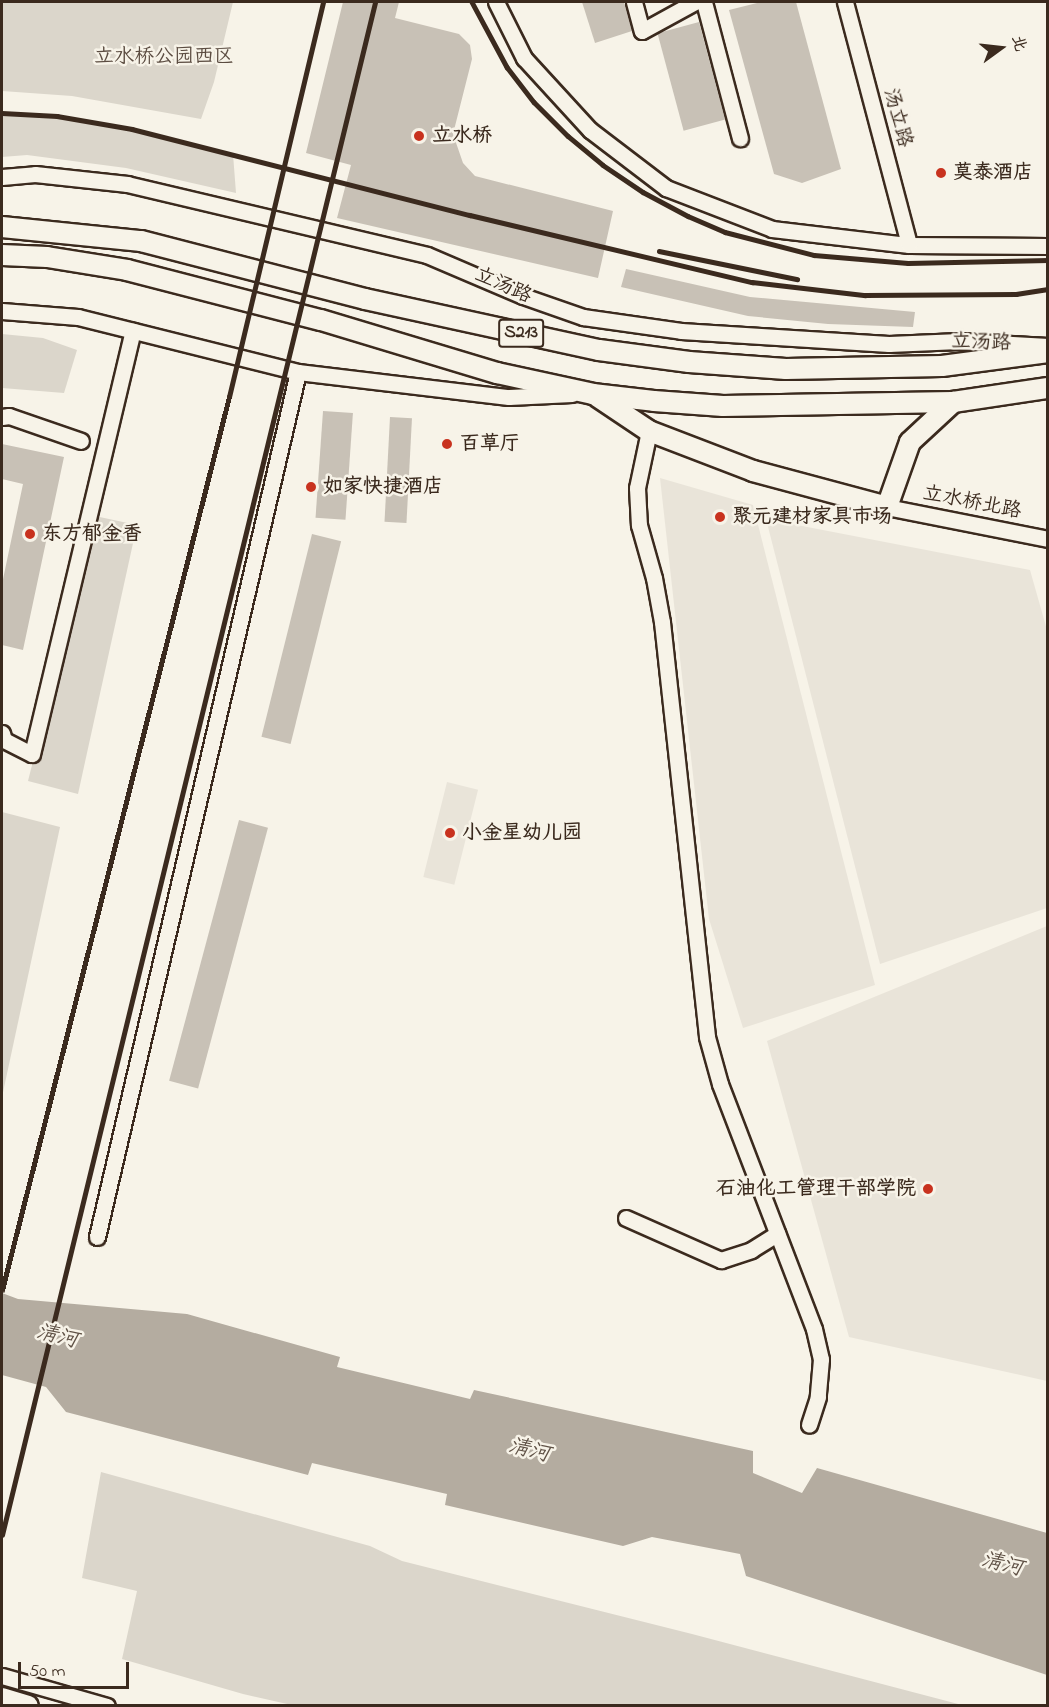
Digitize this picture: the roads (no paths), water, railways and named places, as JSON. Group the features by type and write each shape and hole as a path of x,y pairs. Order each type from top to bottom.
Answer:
{"main road":[{"name":"立汤路","path":"2,226 141,241 365,299 599,350 689,362 786,369 942,366 1047,352"},
{"name":"S213","path":"2,255 47,257 127,270 321,320 497,373 593,394 723,406 953,402 1047,388"},
{"path":"593,394 649,431 753,471 887,507 910,442 953,402"},
{"path":"2,1698 28,1706"}],"street":[{"path":"496,2 524,58 560,98 590,130 666,188 772,229 909,245 1047,246"},
{"path":"633,2 642,31 695,2"},
{"path":"704,2 740,138"},
{"name":"汤立路","path":"845,2 909,245"},
{"name":"立汤路","path":"2,177 35,174 127,184 427,255 523,296 583,317 681,332 889,344 959,341 1047,346"},
{"name":"S213","path":"2,311 78,317 298,372 508,397 593,394"},
{"path":"2,733 4,740 32,754 133,331"},
{"path":"97,1238 298,372"},
{"path":"2,417 9,416 81,441"},
{"path":"649,431 637,488 639,525 654,578 662,622 707,1037 720,1084 814,1329 821,1359 818,1397 809,1425"},
{"name":"立水桥北路","path":"887,507 1047,539"},
{"path":"626,1218 721,1260 751,1250 777,1234"},
{"path":"2,1676 107,1706"}],"water":[{"name":"清河","path":"2,1293 18,1299 187,1314 340,1357 337,1367 470,1399 474,1390 753,1451 753,1473 802,1493 817,1468 1047,1533 1047,1675 746,1576 740,1554 652,1537 623,1546 445,1505 447,1494 312,1463 308,1475 66,1412 46,1387 2,1375"}],"railway":[{"path":"2,1290 229,397 323,2"},
{"path":"2,1535 375,2"},
{"path":"472,2 507,67 534,102 568,136 603,165 643,192 688,216 725,232 814,255 908,263 1048,260"},
{"path":"2,113 57,116 132,129 470,215 752,282 865,295 1016,294 1048,289"},
{"path":"659,251 797,279"}],"place":[{"name":"立水桥","path":"419,136"},
{"name":"莫泰酒店","path":"941,173"},
{"name":"百草厅","path":"447,444"},
{"name":"如家快捷酒店","path":"311,487"},
{"name":"聚元建材家具市场","path":"720,517"},
{"name":"东方郁金香","path":"30,534"},
{"name":"小金星幼儿园","path":"450,833"},
{"name":"石油化工管理干部学院","path":"928,1189"}],"park label":[{"name":"立水桥公园西区","path":"164,57"}]}
